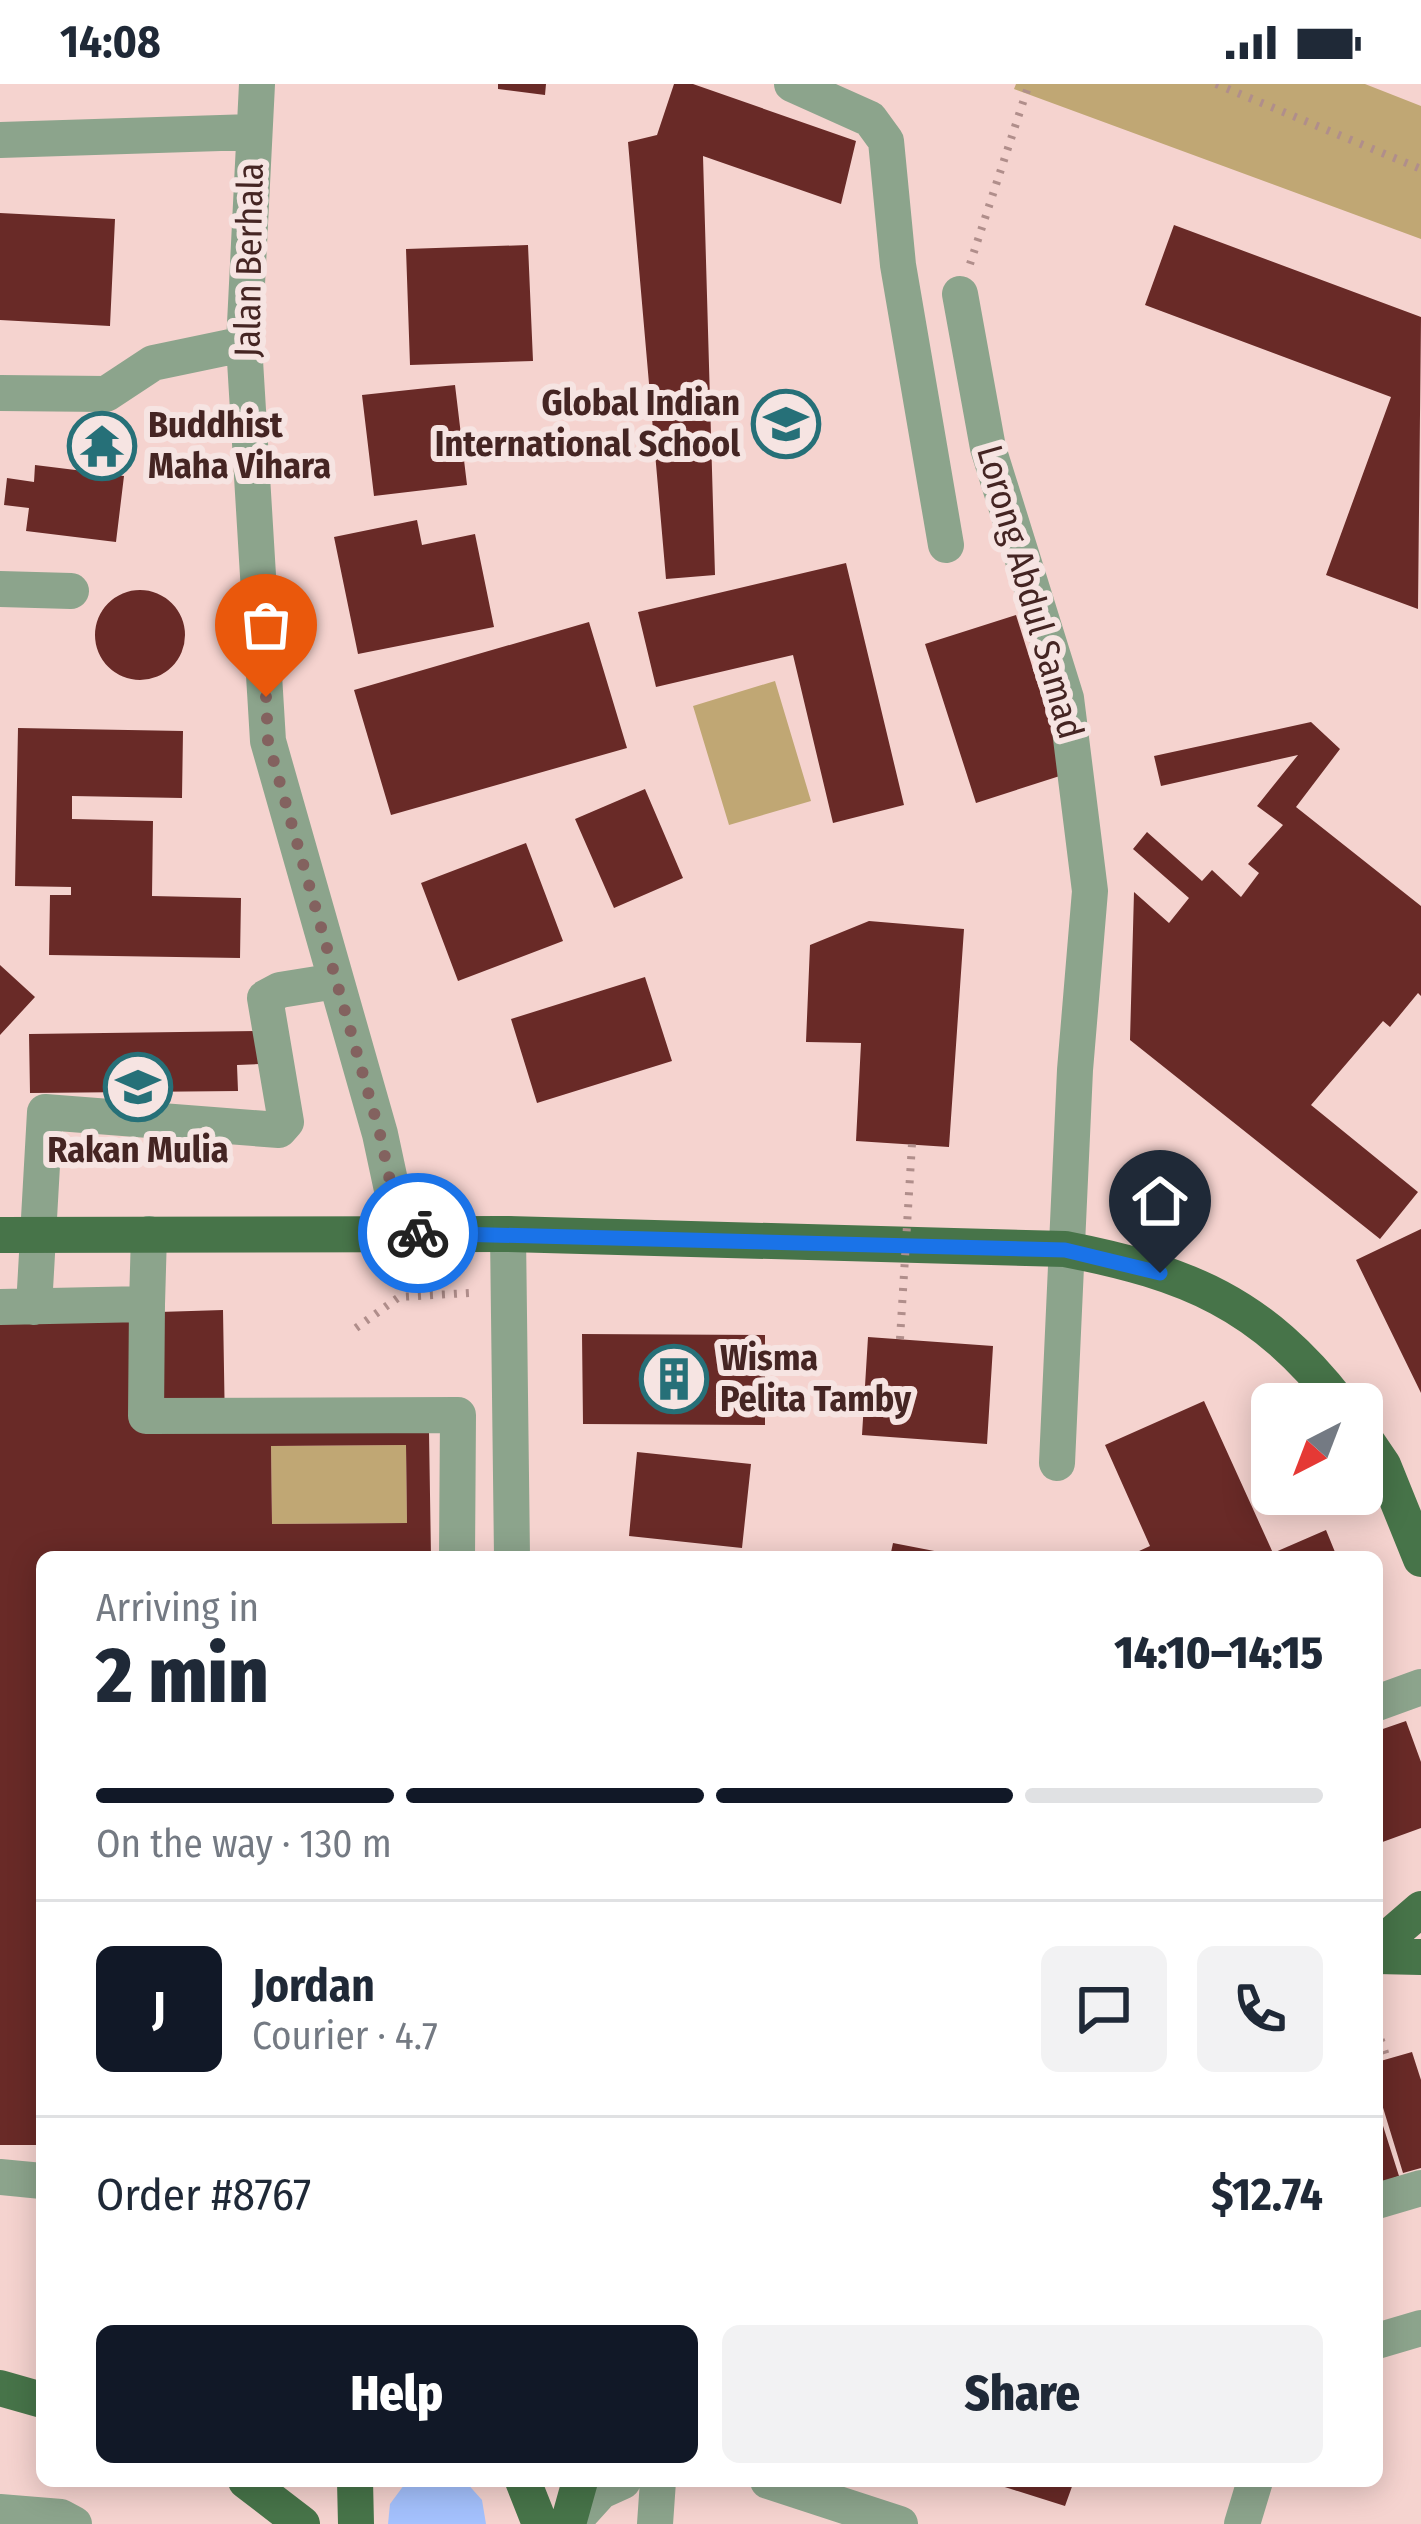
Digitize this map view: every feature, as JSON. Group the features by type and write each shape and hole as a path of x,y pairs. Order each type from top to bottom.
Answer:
{"main road":[{"path":"18,1234 401,1232 1065,1250 1130,1262 1222,1294 1265,1327 1320,1383"},
{"path":"1383,1465 1421,1559"},
{"path":"1383,1946 1421,1909"},
{"path":"1383,1953 1421,1958"},
{"path":"0,2386 36,2387"},
{"path":"0,2386 36,2398"},
{"path":"254,2487 301,2524"},
{"path":"355,2487 356,2524"},
{"path":"525,2487 540,2524"},
{"path":"570,2524 579,2487"}],"street":[{"name":"Jalan Berhala","path":"257,84 244,344 268,741 380,1134 401,1232"},
{"path":"793,84 870,119 886,141 898,265 946,545"},
{"name":"Jalan Berhala","path":"0,140 252,132"},
{"name":"Lorong Abdul Samad","path":"960,294 988,448 1066,698 1082,796 1090,891 1065,1250 1057,1463"},
{"path":"0,393 106,394 153,363 244,344"},
{"path":"0,590 70,591"},
{"path":"147,1304 17,1307 18,1234 45,1112 279,1130 286,1122 265,998 280,989 337,981"},
{"path":"148,1234 146,1416 458,1415 458,1551 512,1551 508,1234"},
{"path":"1383,1700 1421,1687"},
{"path":"0,2177 36,2180"},
{"path":"1383,2199 1421,2188"},
{"path":"1383,2339 1421,2328"},
{"path":"570,2524 610,2487"},
{"path":"656,2524 658,2487"},
{"path":"789,2487 878,2512"},
{"path":"1242,2524 1253,2487"},
{"path":"0,2512 61,2517 74,2524"}],"path":[{"path":"960,294 1029,84"},
{"path":"1216,84 1421,169"},
{"path":"900,1339 912,1144"},
{"path":"356,1328 399,1297 469,1293"},
{"path":"1383,2046 1387,2059"}],"shaded area":[{"path":"1016,84 1365,84 1421,106 1421,239 1014,89"},
{"path":"775,681 811,801 729,825 693,706"},
{"path":"406,1445 407,1523 272,1524 271,1446"}],"water":[{"path":"403,2487 470,2487 482,2500 486,2524 388,2524 390,2504"}],"building":[{"path":"498,84 546,84 545,95 498,89"},
{"path":"674,84 693,84 856,141 841,204 703,156 715,575 666,579 628,142 657,135"},
{"path":"0,213 115,219 110,326 0,320"},
{"path":"1174,225 1421,317 1418,609 1326,575 1391,397 1145,305"},
{"path":"528,245 533,361 410,365 406,249"},
{"path":"455,385 467,485 374,496 362,395"},
{"path":"35,465 124,476 116,542 26,531 29,508 4,505 7,478 34,482"},
{"path":"417,520 422,545 475,534 494,627 358,654 334,537"},
{"path":"846,563 904,805 833,823 793,655 656,687 638,612"},
{"path":"140,590 157,593 172,603 182,618 182,652 172,667 157,677 140,680 123,677 108,667 98,652 95,635 98,618 108,603 123,593"},
{"path":"1016,615 1066,774 976,803 925,644"},
{"path":"589,622 627,748 391,815 354,690"},
{"path":"1311,722 1340,749 1296,807 1421,906 1421,996 1418,993 1390,1027 1383,1021 1311,1105 1418,1192 1380,1239 1130,1040 1134,892 1169,923 1189,898 1133,849 1147,832 1202,881 1212,870 1241,897 1259,873 1248,864 1283,825 1257,806 1298,755 1161,786 1154,756"},
{"path":"18,728 183,731 182,798 72,796 72,819 153,821 152,896 241,898 240,958 49,955 50,895 71,895 71,887 15,886"},
{"path":"645,789 683,878 614,908 575,819"},
{"path":"526,843 563,941 458,981 421,883"},
{"path":"869,921 964,929 949,1147 856,1141 861,1043 806,1042 810,945"},
{"path":"0,965 35,997 0,1035"},
{"path":"645,977 672,1061 537,1103 511,1019"},
{"path":"259,1031 259,1064 237,1065 238,1091 30,1093 29,1034"},
{"path":"1421,1229 1421,1393 1356,1260"},
{"path":"223,1310 225,1429 429,1432 431,1551 36,1551 36,2145 0,2145 0,1317","holes":["406,1445 407,1523 272,1524 271,1446"]},
{"name":"Wisma Pelita Tamby","path":"582,1334 765,1335 765,1425 583,1424"},
{"path":"868,1337 993,1346 987,1444 862,1435"},
{"path":"1204,1401 1251,1505 1251,1515 1256,1515 1272,1551 1139,1551 1150,1546 1105,1445"},
{"path":"637,1452 751,1464 742,1548 629,1536"},
{"path":"1326,1530 1335,1551 1278,1551"},
{"path":"893,1543 934,1551 891,1551"},
{"path":"1406,1721 1421,1762 1421,1828 1383,1842 1383,1729"},
{"path":"1412,2052 1421,2080 1421,2168 1403,2173 1383,2108 1383,2060"},
{"path":"1383,2126 1399,2176 1383,2182"},
{"path":"1005,2487 1072,2487 1065,2506"}],"way so far":[{"path":"266,697 268,741 380,1134 401,1232 418,1233"}],"place":[{"name":"Global Indian International School","path":"786,424"},
{"name":"Buddhist Maha Vihara","path":"102,446"},
{"name":"Rakan Mulia","path":"138,1087"},
{"name":"Wisma Pelita Tamby","path":"674,1379"}],"route":[{"path":"418,1233 1065,1250 1130,1262 1160,1273"}]}
